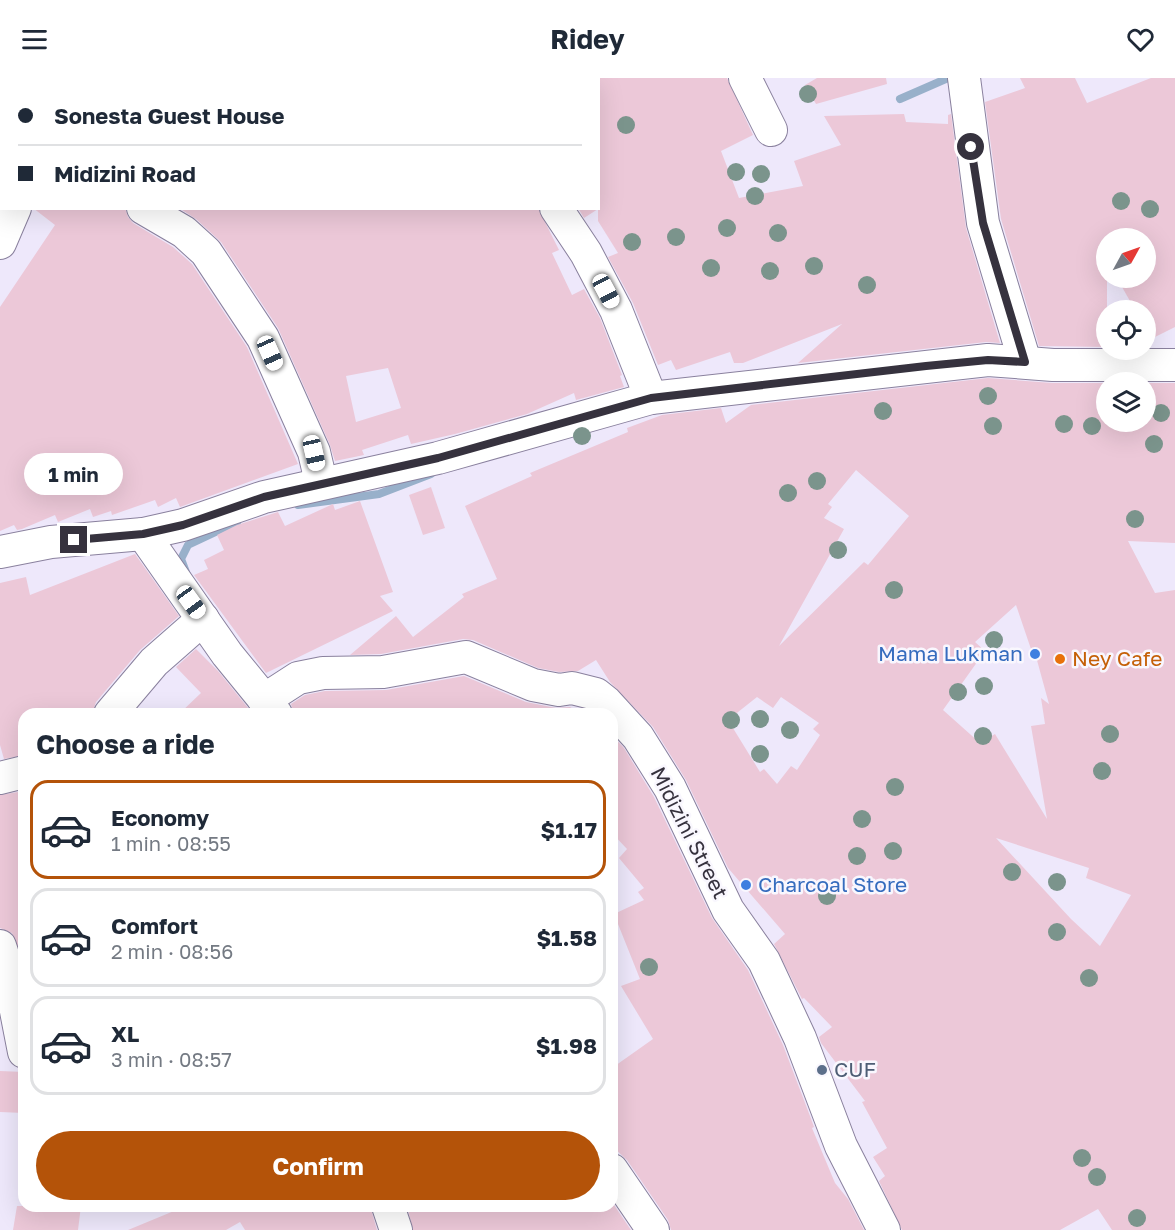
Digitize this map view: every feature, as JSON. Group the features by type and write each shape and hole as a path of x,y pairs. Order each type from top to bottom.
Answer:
{"street":[{"path":"745,78 771,130"},
{"path":"964,78 983,223 1025,362"},
{"path":"0,243 14,210"},
{"path":"146,210 184,232 206,252 263,338 314,453 321,483"},
{"path":"557,210 586,253 616,310 651,398"},
{"path":"0,552 51,542 143,534 183,525 264,497 438,458 651,398 988,360 1175,365"},
{"path":"143,534 227,654 270,707"},
{"path":"115,708 154,662 203,619"},
{"name":"Midizini Street","path":"270,707 298,678 323,673 383,672 466,657 533,685 560,690 572,688 596,694 611,708"},
{"name":"Midizini Street","path":"618,715 638,737 670,788 728,910 764,961 800,1038 841,1146 884,1230"},
{"path":"0,778 18,774"},
{"path":"0,946 8,970 18,1022"},
{"path":"618,1179 653,1230"},
{"path":"390,1212 396,1230"}],"building":[{"path":"600,78 727,78 753,135 721,151 739,198 803,186 794,161 841,145 824,116 904,114 906,122 948,124 948,115 951,114 966,228 1000,343 986,342 798,363 842,324 743,363 734,363 730,352 676,370 671,360 658,365 633,303 608,257 618,253 598,221 598,210 600,210"},
{"path":"817,78 886,78 887,84 816,104 805,85"},
{"path":"1020,78 1075,78 1087,103 1151,78 1175,78 1175,327 1156,336 1156,300 1129,300 1123,288 1156,288 1156,228 1096,228 1096,288 1107,288 1107,300 1096,300 1096,347 1039,346 1001,219 985,102 1025,88"},
{"path":"36,210 126,210 133,223 173,247 192,264 247,347 298,464 180,507 176,498 158,507 155,500 112,515 111,511 93,517 90,509 58,522 55,515 22,529 17,530 14,525 0,531 0,307 55,225"},
{"path":"182,210 539,210 559,250 552,253 572,295 584,289 600,318 622,375 620,376 624,387 576,400 574,393 527,414 411,444 408,435 362,450 364,455 335,461 278,328 221,242 196,219","holes":["388,368 401,408 356,422 346,376"]},
{"path":"579,210 596,210 584,218"},
{"path":"988,378 1052,383 1096,383 1096,432 1156,432 1156,383 1175,383 1175,543 1128,541 1155,593 1175,590 1175,1230 1112,1230 1098,1209 1060,1230 902,1230 879,1181 885,1176 873,1157 887,1148 862,1102 865,1101 821,1043 819,1037 832,1027 804,998 802,999 774,944 785,934 728,868 686,780 653,727 610,682 596,660 578,671 559,672 538,668 473,640 463,639 381,654 350,655 396,616 413,637 464,597 462,594 497,579 465,506 532,476 530,473 628,432 627,428 662,415 721,408 726,423 751,405","holes":["856,470 909,516 868,565 864,562 779,646 844,529 824,518 832,507 828,504","1016,605 1033,655 1035,653 1049,704 1041,698 1045,724 1031,726 1047,819 995,734 980,743 943,710 985,651 975,642","757,697 773,708 781,697 819,723 813,729 820,735 797,770 791,766 777,784 764,769 760,772 728,720","996,838 1089,868 1086,878 1131,895 1100,946 1071,919"]},
{"path":"431,487 445,528 423,535 409,495"},
{"path":"360,501 393,592 380,596 393,611 266,673 194,575 208,569 204,560 224,550 217,535 237,525 278,512 285,526 333,504 335,510"},
{"path":"135,554 179,616 140,650 96,702 94,708 18,708 18,756 4,759 0,745 0,583 26,577 30,595"},
{"path":"196,649 218,671 248,708 185,708 201,693 176,667"},
{"path":"464,676 526,702 556,708 292,708 291,704 305,695 325,691 386,690"},
{"path":"618,742 654,797 712,918 748,970 783,1045 814,1127 812,1128 835,1183 848,1199 864,1230 671,1230 668,1220 627,1160 618,1152 618,1064 653,1039 621,986 640,979 618,924 618,912 644,900 638,892 644,888 619,858 627,849 618,839"},
{"path":"18,792 18,947 12,933 0,928 0,795"},
{"path":"0,1071 18,1072 18,1113 0,1112"},
{"path":"17,1206 18,1212 80,1212 78,1230 13,1230"},
{"path":"618,1211 631,1230 413,1230 408,1212"},
{"path":"172,1212 372,1212 377,1230 245,1230 240,1222 226,1230 128,1230"}],"waterway":[{"path":"900,99 948,78"},
{"path":"298,505 379,494 431,474"},
{"path":"187,575 181,559 188,545 237,522"}],"place":[{"name":"Mama Lukman","path":"1035,654"},
{"name":"Ney Cafe","path":"1060,659"},
{"name":"Charcoal Store","path":"746,885"},
{"name":"CUF","path":"822,1070"}],"route":[{"path":"74,540 143,534 183,525 264,497 438,458 651,398 988,360 1025,362 983,223 971,147"}]}
